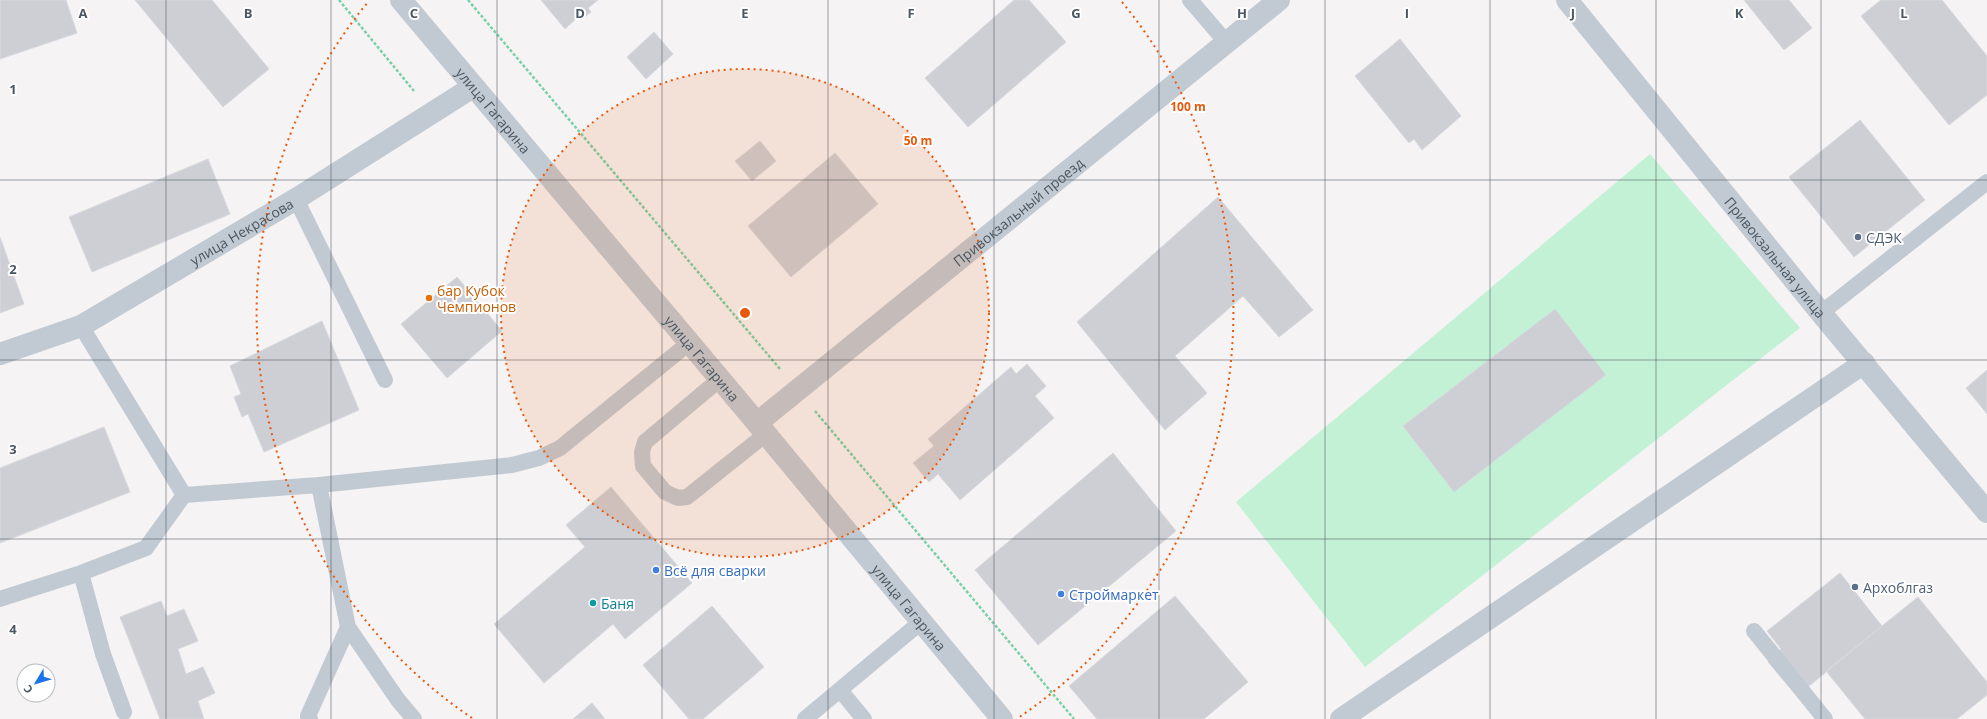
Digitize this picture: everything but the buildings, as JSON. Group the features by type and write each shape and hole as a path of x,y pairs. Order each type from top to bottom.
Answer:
{"street":[{"name":"улица Гагарина","path":"401,0 762,429 1002,719"},
{"name":"Привокзальный проезд","path":"762,429 798,390 1279,0"},
{"name":"Привокзальная улица","path":"1567,0 1821,313 1987,512"},
{"name":"улица Некрасова","path":"0,354 81,326 296,199 473,87"},
{"path":"1342,719 1864,363"}],"lane":[{"path":"1190,0 1226,42"},
{"path":"1821,313 1987,182"},
{"path":"296,199 385,380"},
{"path":"81,326 184,495"},
{"path":"184,495 319,485 512,465 540,458 560,448 689,343"},
{"path":"720,379 645,442 642,452 643,466 665,492 678,498 688,497 762,429"},
{"path":"319,485 348,627 398,700 414,719"},
{"path":"0,599 82,573 146,548 184,495"},
{"path":"82,573 103,654 124,712"},
{"path":"805,719 921,622"},
{"path":"310,719 308,716 348,627"},
{"path":"1754,631 1825,719"},
{"path":"840,690 864,719"}],"path":[{"path":"338,0 432,113"},
{"path":"468,0 1074,719"}],"green space":[{"path":"1650,154 1800,328 1365,667 1236,502"}],"place":[{"name":"СДЭК","path":"1858,237"},
{"name":"бар Кубок Чемпионов","path":"429,298"},
{"name":"Всё для сварки","path":"656,570"},
{"name":"Архоблгаз","path":"1855,587"},
{"name":"Строймаркет","path":"1061,594"},
{"name":"Баня","path":"593,603"}]}
